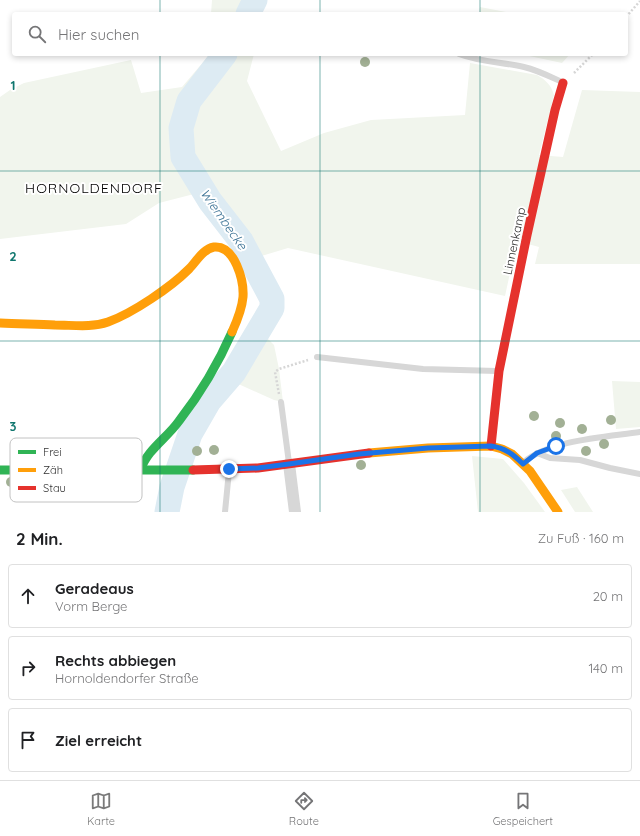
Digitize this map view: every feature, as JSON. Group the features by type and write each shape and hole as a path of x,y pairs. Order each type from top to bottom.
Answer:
{"street":[{"name":"Linnenkamp","path":"491,446 499,371 527,235 563,83"},
{"path":"0,323 86,326 106,322 131,311 173,282 188,270 204,252 209,249 213,247 219,248 229,253 237,267 243,296 236,324 220,359 200,394 169,434 147,455 142,466"},
{"path":"142,469 197,470 258,468 367,453 428,448 491,446 499,447 508,451 523,464 558,512"},
{"path":"289,464 295,512"},
{"path":"0,470 10,470"}],"lane":[{"path":"465,56 524,67 545,74 563,83"},
{"path":"317,357 423,369 499,371"},
{"path":"281,402 289,464"},
{"path":"523,464 537,453 556,446 640,432"},
{"path":"537,453 550,458 580,460 640,474"},
{"path":"225,512 229,469"}],"path":[{"path":"628,15 640,1"},
{"path":"563,83 592,56"},
{"path":"281,402 276,372 279,369 317,357"}],"shaded area":[{"path":"212,0 263,0 263,12 211,12"},
{"path":"480,7 506,12 479,12"},
{"path":"208,56 253,56 247,81 281,151 324,133 371,120 465,115 470,63 537,75 546,81 554,95 539,155 563,157 582,90 640,92 640,264 535,264 539,247 517,241 505,296 288,248 245,261 194,194 159,203 126,224 0,239 0,97 24,83 131,60 141,93 182,87"},
{"path":"529,56 568,56 562,63"},
{"path":"267,338 274,345 283,402 274,400 234,382"},
{"path":"612,381 640,382 640,427 616,429"},
{"path":"472,456 503,459 524,483 545,512 478,512"},
{"path":"577,487 593,512 575,512 561,490"}],"waterway":[{"name":"Wiembecke","path":"249,12 255,0"},
{"name":"Wiembecke","path":"167,512 172,487 190,434 209,401 234,372 272,308 272,299 241,241 210,201 183,157 181,128 189,101 223,56"}],"traffic: fast":[{"path":"142,467 152,450 187,411 215,367 232,332"},
{"path":"0,470 10,470"},
{"path":"142,470 193,470"}],"traffic: slow":[{"path":"0,323 82,326 108,322 140,306 162,291 189,269 206,250 214,247 221,248 228,252 233,258 237,265 242,282 242,306 232,332"},
{"path":"369,453 428,448 491,446 502,449 512,454 530,471 558,512"}],"traffic: jam":[{"path":"491,446 499,371 527,235 555,110 563,83"},
{"path":"193,470 258,468 369,453"}],"district":[{"name":"HORNOLDENDORF","path":"94,188"}],"route":[{"path":"229,469 258,468 359,454 428,448 491,446 499,447 508,451 523,464 537,453 556,446"}]}
